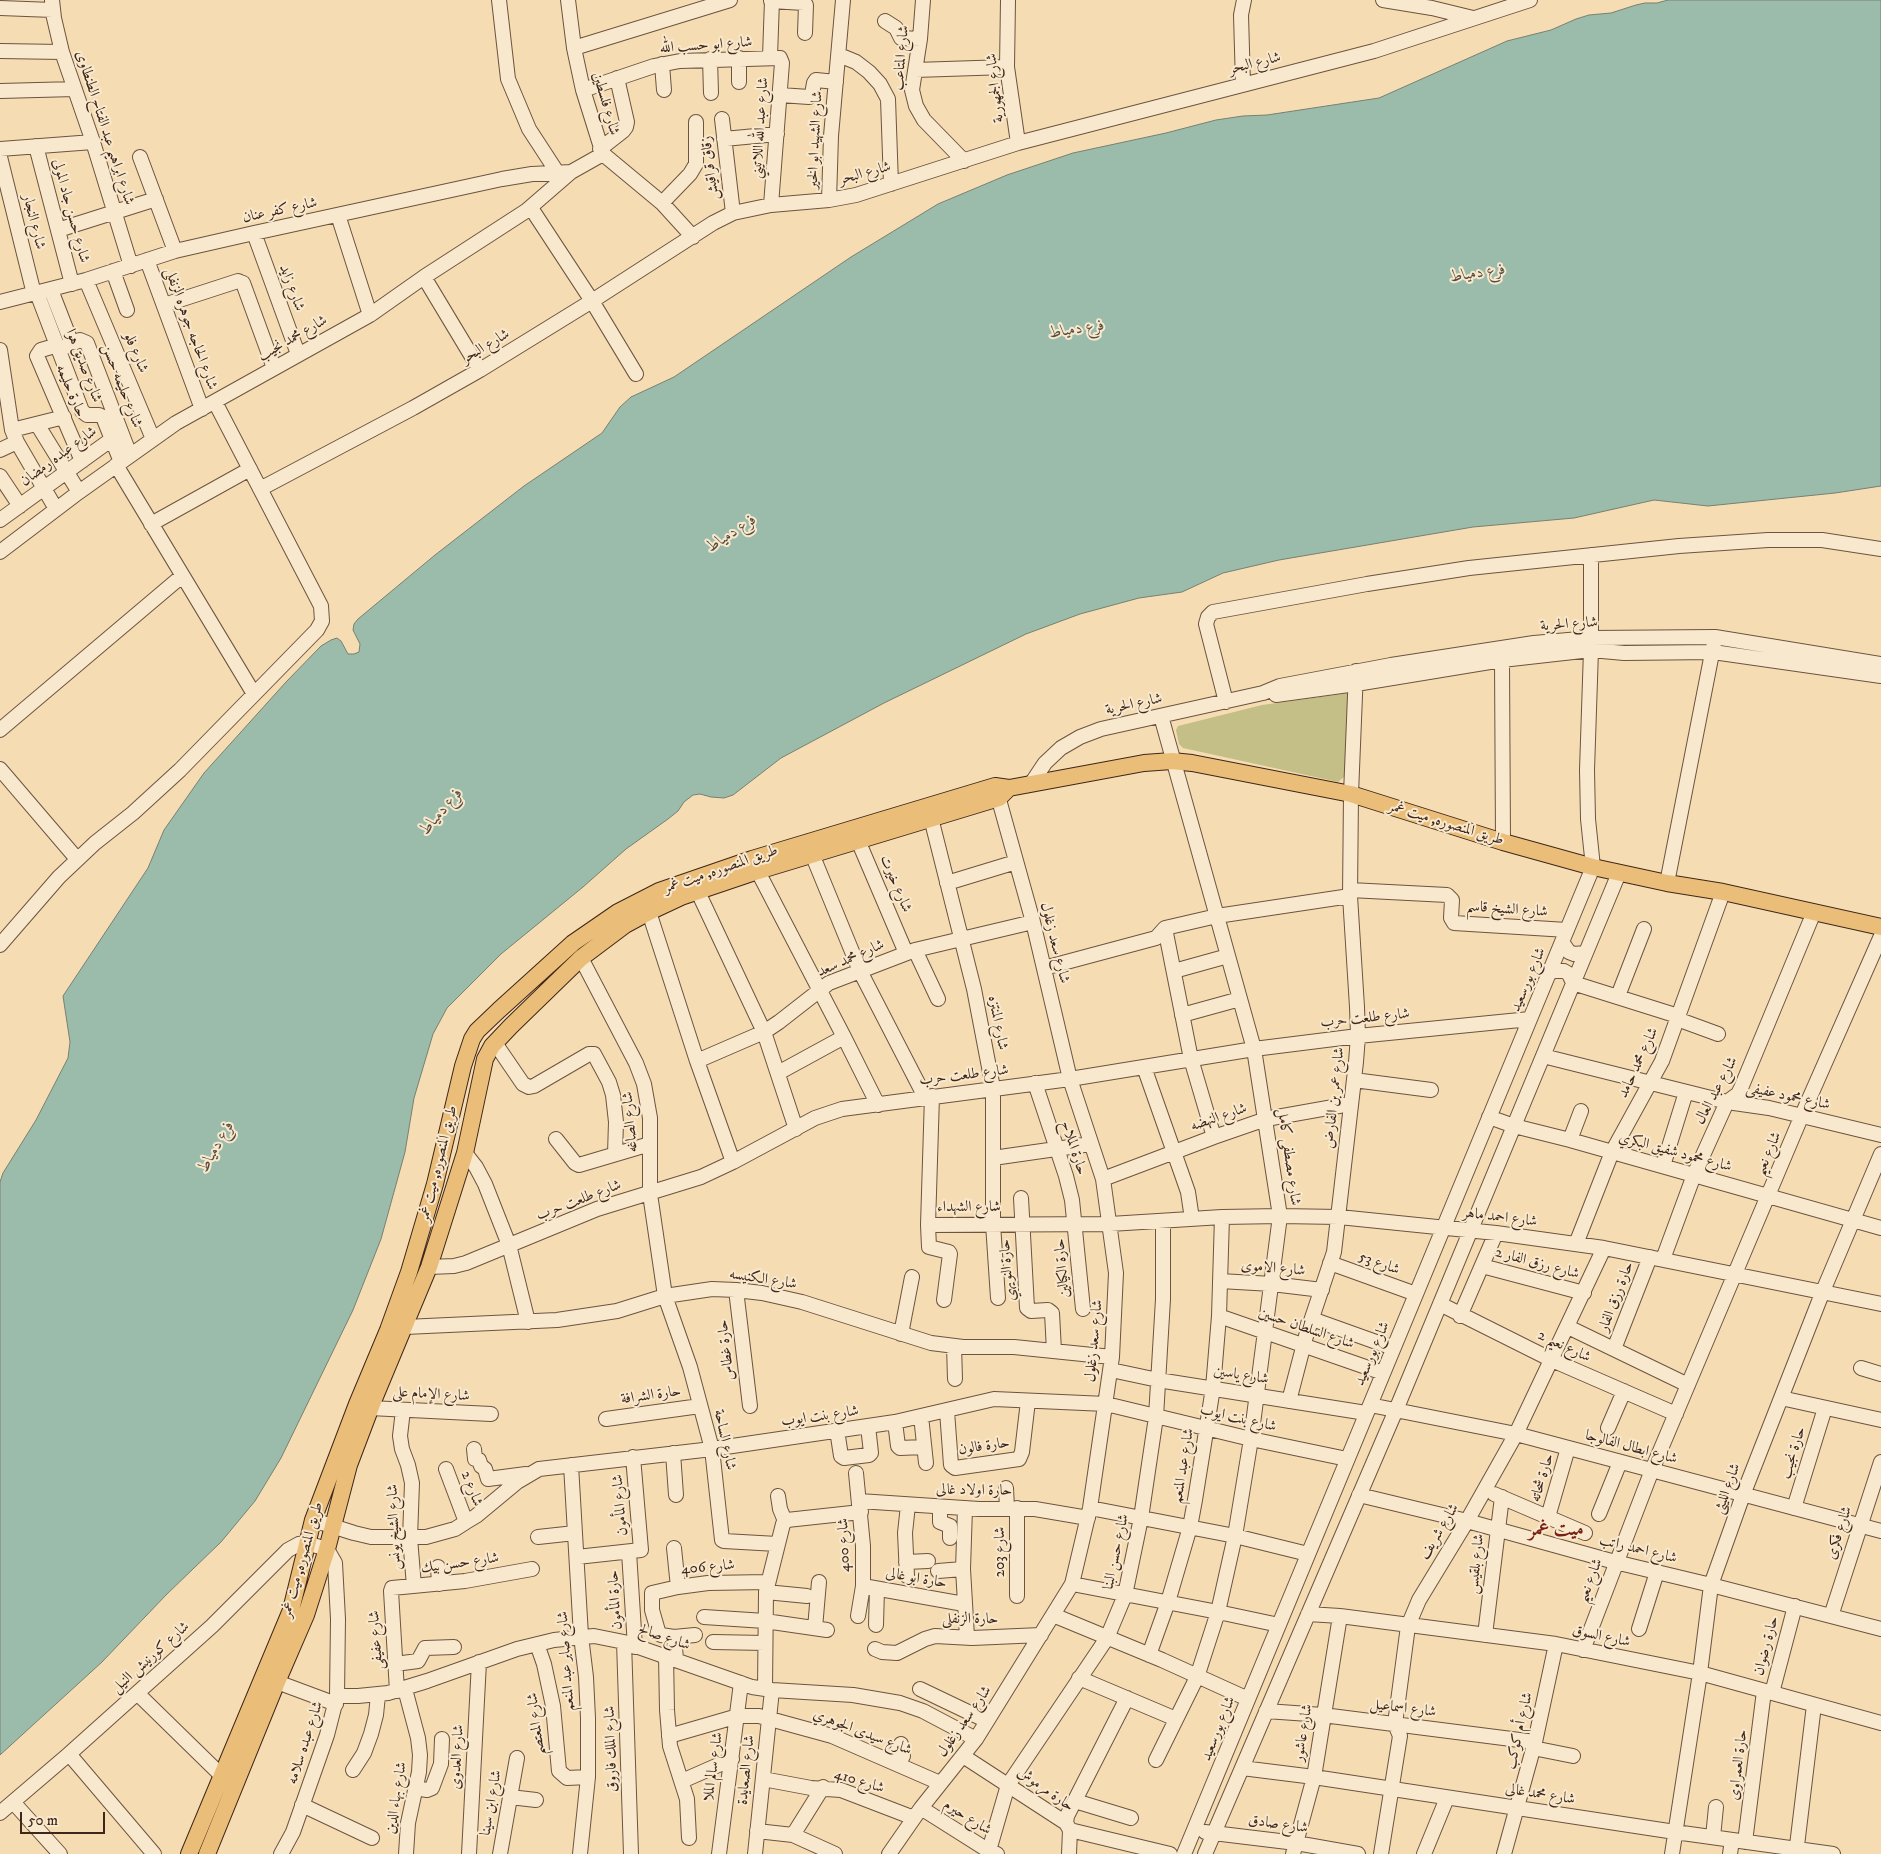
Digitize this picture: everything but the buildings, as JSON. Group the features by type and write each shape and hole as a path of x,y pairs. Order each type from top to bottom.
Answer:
{"main road":[{"name":"طريق المنصوره, ميت غمر","path":"189,1854 291,1610 313,1520 409,1272 435,1184 468,1048 477,1031 573,943 618,912 659,891 755,865 1001,791 1144,763 1172,761 1192,763 1351,794 1503,842 1593,867 1667,883 1723,892 1881,927"},
{"name":"طريق المنصوره, ميت غمر","path":"206,1854 306,1615 327,1549 349,1465 370,1408 429,1268 465,1153 480,1075 485,1059 495,1043 581,958 625,925 649,912 698,892 755,865 812,854 856,834 931,818 1001,791"}],"street":[{"path":"500,0 508,79 529,130 564,172"},
{"name":"شارع فلسطين","path":"568,0 574,48 583,90 601,151 662,203 693,237"},
{"path":"574,48 712,2 730,0"},
{"name":"شارع الشهيد ابو الخير","path":"829,200 831,136 843,0"},
{"name":"شارع المتاعب","path":"923,0 920,39 912,90 916,106 924,120 964,161"},
{"name":"شارع الجمهورية","path":"1008,0 1007,67 1018,143"},
{"path":"1243,84 1241,15 1244,0"},
{"path":"1383,0 1432,8 1474,18"},
{"name":"شارع البحر","path":"260,489 413,408 480,370 732,212 771,205 829,200 856,195 1018,143 1374,51 1530,0"},
{"path":"773,58 772,1 804,3 806,5 805,33"},
{"path":"0,8 52,5"},
{"name":"شارع ابراهيم عبد الفتاح الطنطاوى","path":"52,5 62,52 93,142 131,266"},
{"path":"885,21 896,28 901,38 920,39"},
{"path":"0,51 62,52"},
{"path":"839,55 856,62 869,72 880,84 888,98 891,184"},
{"path":"739,58 739,82"},
{"name":"شارع ابو حسب الله","path":"583,90 662,64 710,59 773,58"},
{"name":"شارع عبد الله اللاتيني","path":"771,205 782,63 780,58 773,58"},
{"path":"710,59 710,93"},
{"path":"662,64 664,90"},
{"path":"915,70 1007,67"},
{"name":"شارع الشهيد ابو الخير","path":"780,95 808,97 812,94 815,77 818,80 836,82"},
{"name":"شارع محمد نجيب","path":"0,552 79,492 154,439 202,409 370,315 424,277 531,208 564,172 601,151 626,127 627,122 617,78"},
{"path":"0,91 75,89"},
{"name":"زقاق قراقيش","path":"722,119 732,212"},
{"path":"662,203 690,174 696,164 696,122"},
{"path":"724,139 777,134"},
{"path":"0,149 93,142"},
{"name":"شارع حسن جاد المولى","path":"36,146 58,230 79,282"},
{"name":"شارع النجار","path":"0,157 36,293"},
{"path":"140,157 175,251"},
{"name":"شارع كفر عنان","path":"0,302 79,282 175,251 502,179 564,172"},
{"path":"58,230 156,199"},
{"path":"531,208 592,301 636,374"},
{"path":"338,215 370,315"},
{"name":"شارع زايد","path":"254,233 298,354"},
{"name":"شارع الحاجه جوهره الزنفلى","path":"148,260 202,409"},
{"path":"113,272 128,310"},
{"path":"424,277 480,370"},
{"path":"164,305 238,281 243,284 274,368"},
{"name":"شارع فلو","path":"79,282 154,439"},
{"path":"51,290 63,346"},
{"name":"شارع صديق هوا","path":"36,293 63,346 84,414 103,417 123,461"},
{"name":"شارع حليمه حسن","path":"63,346 80,340 87,343 123,461"},
{"name":"حارة حليمه","path":"63,346 40,350 37,356 82,460"},
{"path":"0,350 4,403 15,436 56,509"},
{"path":"3,935 77,859 169,781 317,630 323,616 322,606 215,402"},
{"path":"0,450 15,436 38,424 64,417"},
{"path":"38,424 79,492"},
{"name":"شارع عبده رمضان","path":"0,520 112,439"},
{"path":"123,461 151,524 254,694"},
{"path":"151,524 250,469"},
{"path":"0,476 20,506"},
{"path":"1226,702 1206,624 1208,617 1213,612 1450,571 1591,555 1768,540 1822,540 1881,549"},
{"path":"1591,555 1591,644 1587,770 1588,819 1593,867"},
{"path":"0,730 182,576"},
{"path":"1667,883 1715,637"},
{"name":"شارع الحرية","path":"1031,784 1045,763 1061,748 1080,737 1100,729 1263,693 1282,695 1356,678 1534,649 1591,644 1624,638 1715,637 1881,676"},
{"path":"1624,638 1624,653"},
{"name":"شارع الحرية","path":"1591,644 1624,653 1713,652 1881,664"},
{"name":"شارع الحرية","path":"1356,678 1502,660 1534,649"},
{"path":"1502,660 1503,842"},
{"name":"شارع عمر بن الفارض","path":"1290,1401 1303,1346 1322,1290 1337,1236 1354,1080 1358,1036 1350,893 1351,794 1356,678"},
{"name":"شارع مصطفى كامل","path":"1156,1760 1197,1677 1218,1612 1235,1536 1251,1439 1280,1216 1254,1049 1172,761 1161,716"},
{"path":"0,769 77,859"},
{"name":"شارع سعد زغلول","path":"889,1854 917,1813 976,1739 1072,1584 1089,1513 1111,1364 1116,1274 1103,1179 1070,1079 1033,922 1016,862 1001,791"},
{"name":"شارع المنتزه","path":"931,818 974,989 993,1088 993,1224 998,1298"},
{"name":"شارع خيرت","path":"856,834 910,952 938,999"},
{"path":"812,854 860,971 928,1096"},
{"path":"947,883 1016,862"},
{"path":"755,865 878,1105"},
{"name":"شارع بورسعيد","path":"1184,1854 1593,867"},
{"path":"1205,1854 1396,1410 1619,873"},
{"path":"698,892 764,1032 796,1129"},
{"name":"شارع محمد حامد","path":"1576,1244 1612,1152 1662,1061 1723,892"},
{"path":"1044,968 1156,938 1165,928 1217,916 1350,893"},
{"name":"شارع الشيخ قاسم","path":"1350,893 1447,895 1452,900 1451,918 1454,922 1564,936"},
{"path":"649,912 697,1061 733,1162"},
{"name":"شارع عبد العال","path":"1657,1258 1727,1102 1738,1094 1741,1088 1814,912"},
{"name":"شارع محمد سعد","path":"697,1061 764,1032 829,983 910,952 1033,922"},
{"path":"1165,928 1191,1059 1214,1137"},
{"path":"1618,996 1644,929"},
{"path":"1564,936 1569,952 1585,954"},
{"name":"شارع نعيم","path":"1583,1650 1652,1470 1802,1115 1881,936"},
{"path":"1174,971 1228,956"},
{"name":"شارع الصاغه","path":"581,958 636,1062 644,1084 650,1118 650,1194 665,1296"},
{"path":"1550,973 1559,970 1564,971 1573,983 1618,996 1718,1034"},
{"path":"1182,1015 1240,999"},
{"name":"شارع طلعت حرب","path":"429,1268 454,1266 509,1246 597,1209 701,1177 828,1112 856,1106 878,1105 928,1096 1070,1079 1254,1049 1358,1036 1530,1019"},
{"path":"778,1073 844,1037"},
{"path":"495,1043 527,1087 534,1086 589,1054 594,1054 609,1082 613,1095 616,1122 615,1154"},
{"name":"شارع محمود عفيفى","path":"1543,1056 1727,1102 1802,1115 1881,1135"},
{"path":"1144,1067 1188,1192 1192,1219"},
{"path":"1354,1080 1431,1090"},
{"name":"حارة الملاح","path":"1035,1083 1066,1176 1075,1224"},
{"path":"1663,1166 1686,1092"},
{"name":"شارع الشهداء","path":"928,1096 928,1225 1110,1224"},
{"name":"شارع النهضه","path":"1103,1179 1174,1151 1266,1119 1350,1104"},
{"path":"1570,1140 1581,1111"},
{"name":"شارع محمود شفيق البكري","path":"1489,1117 1514,1126 1769,1195 1881,1228"},
{"path":"556,1139 575,1163 579,1165 650,1144"},
{"path":"993,1158 1091,1144"},
{"path":"465,1153 476,1167 485,1184 509,1246 528,1322"},
{"name":"شارع الليثى","path":"1672,1854 1700,1674 1711,1584 1743,1495 1823,1291 1881,1154"},
{"path":"1021,1198 1021,1224"},
{"name":"شارع احمد ماهر","path":"1110,1224 1222,1217 1280,1216 1339,1217 1470,1230 1604,1248 1881,1304"},
{"name":"شارع عبد المنعم","path":"1149,1655 1168,1602 1190,1527 1207,1429 1220,1316 1222,1217"},
{"name":"شارع حسن البنا","path":"992,1853 1008,1785 1107,1638 1125,1595 1141,1518 1156,1417 1163,1299 1163,1221"},
{"name":"حارة النويهي","path":"1021,1224 1027,1308 1032,1311 1048,1310 1052,1313 1054,1351"},
{"name":"حارة الكيالين","path":"1075,1224 1083,1310"},
{"path":"928,1225 929,1247 949,1252 950,1254 944,1300"},
{"path":"1460,1316 1496,1233"},
{"name":"شارع شريف","path":"1381,1854 1400,1736 1395,1724 1408,1626 1419,1600 1467,1521 1516,1434 1584,1294 1604,1248"},
{"name":"حارة رزق الفار","path":"1614,1349 1657,1258"},
{"name":"شارع 53","path":"1330,1263 1416,1294"},
{"name":"شارع رزق الفار 2","path":"1482,1266 1584,1294"},
{"path":"901,1334 912,1278"},
{"name":"شارع الاموى","path":"1220,1281 1272,1284 1322,1290"},
{"name":"شارع الكنيسه","path":"405,1327 557,1320 617,1311 665,1296 712,1289 736,1290 762,1293 802,1302 931,1343 954,1346 994,1346 1054,1351 1111,1364"},
{"name":"حارة غطاس","path":"736,1290 750,1406"},
{"name":"شارع الساحة","path":"665,1296 690,1367 712,1449 722,1540 777,1544"},
{"name":"شارع نعيم 2","path":"1440,1304 1460,1316 1552,1360 1676,1414"},
{"name":"شارع السلطان حسين","path":"1220,1316 1383,1373"},
{"path":"1312,1319 1393,1348"},
{"path":"1568,1327 1688,1386"},
{"path":"954,1346 956,1379"},
{"name":"شارع ياسين","path":"1111,1364 1158,1380 1290,1401 1368,1409"},
{"path":"1861,1368 1881,1374"},
{"path":"1608,1428 1624,1391"},
{"path":"1781,1398 1881,1420"},
{"name":"شارع بنت ايوب","path":"313,1520 371,1537 426,1537 455,1529 476,1516 527,1474 539,1468 712,1449 895,1422 994,1399 1106,1404 1207,1429 1347,1459"},
{"name":"حارة فالون","path":"947,1410 951,1464 955,1468 1019,1459 1022,1452 1028,1401"},
{"name":"حارة الشرافة","path":"606,1419 700,1406"},
{"name":"شارع الإمام على","path":"370,1408 491,1414"},
{"name":"حارة نجيب","path":"1794,1508 1825,1408"},
{"name":"شارع ابطال الفالوجا","path":"1368,1409 1396,1410 1516,1434 1881,1531"},
{"name":"شارع الشيخ يونس","path":"403,1410 400,1429 402,1449 412,1484 410,1538 414,1586"},
{"path":"921,1416 926,1463"},
{"path":"895,1422 898,1446 900,1448 924,1447"},
{"path":"837,1430 841,1456 845,1458 869,1455 871,1452 868,1426"},
{"name":"حارة شحاته","path":"1548,1517 1568,1448"},
{"path":"474,1449 475,1459 479,1460 481,1466 485,1469 488,1479 527,1474"},
{"path":"673,1453 676,1495"},
{"name":"شارع المأمون","path":"633,1457 635,1551"},
{"path":"1599,1514 1620,1462"},
{"name":"شارع فكرى","path":"1831,1616 1881,1462"},
{"name":"شارع صابر عبد المنعم","path":"571,1465 588,1718 588,1777 580,1854"},
{"name":"شارع 2","path":"446,1469 466,1522"},
{"name":"شارع 400","path":"856,1473 860,1506 863,1586 858,1616"},
{"name":"شارع 203","path":"1006,1488 1012,1508 1017,1596"},
{"path":"1485,1490 1585,1533"},
{"name":"شارع احمد راتب","path":"1359,1495 1467,1521 1616,1562 1711,1584 1881,1629"},
{"path":"768,1690 765,1643 767,1587 777,1544 785,1521 780,1509 778,1496"},
{"name":"شارع بلقيس","path":"1486,1635 1502,1497"},
{"path":"908,1505 904,1533 906,1569 928,1561"},
{"name":"حارة اولاد غالى","path":"785,1521 860,1506 908,1505 1012,1508 1141,1518 1235,1536 1308,1554"},
{"path":"940,1507 940,1522 950,1526 950,1538"},
{"path":"965,1508 963,1569 967,1637"},
{"path":"538,1537 575,1533"},
{"name":"شارع كورنيش النيل","path":"0,1813 212,1626 288,1550 299,1544 306,1544"},
{"path":"306,1544 327,1549"},
{"path":"674,1548 678,1587"},
{"name":"شارع عبده سلامه","path":"280,1854 293,1832 337,1700 337,1572 333,1556 327,1549"},
{"path":"576,1556 635,1551"},
{"name":"حارة المأمون","path":"630,1644 635,1551"},
{"path":"438,1567 439,1584"},
{"name":"شارع حسن بيك","path":"392,1588 498,1576 532,1569"},
{"path":"938,1571 963,1569"},
{"path":"1639,1629 1657,1572"},
{"name":"شارع 406","path":"674,1637 661,1635 658,1631 652,1610 652,1593 678,1587 723,1582 767,1587 807,1596"},
{"path":"704,1617 765,1621 821,1629 819,1582"},
{"path":"1072,1584 1279,1625"},
{"name":"حارة ابو غالى","path":"863,1586 964,1604"},
{"name":"شارع عفيفى","path":"392,1588 390,1591 395,1664 401,1690"},
{"path":"876,1625 878,1589"},
{"name":"حارة رضوان","path":"1768,1692 1795,1606"},
{"name":"شارع السوق","path":"1308,1614 1340,1616 1556,1644 1700,1674 1881,1723"},
{"path":"1053,1615 1149,1655 1248,1700"},
{"name":"شارع عاشور","path":"1294,1849 1314,1777 1340,1616"},
{"path":"732,1633 733,1618"},
{"path":"689,1838 687,1799 670,1746 667,1710 674,1637 695,1635"},
{"name":"حارة الزنفلى","path":"875,1649 882,1652 897,1652 935,1636 1041,1635"},
{"name":"شارع صالح","path":"277,1682 337,1700 378,1695 401,1690 479,1662 537,1644 581,1636 607,1637 671,1657 741,1684 768,1690 853,1695 892,1702 923,1711 976,1739"},
{"path":"713,1642 765,1643"},
{"name":"شارع المعتصم","path":"537,1644 544,1664 553,1706 559,1770 567,1778 588,1777"},
{"name":"شارع الملك فاروق","path":"630,1644 631,1854"},
{"name":"شارع أم كوكب","path":"1504,1854 1534,1745 1556,1644"},
{"path":"395,1664 418,1661 425,1648 454,1646"},
{"name":"شارع العدوى","path":"469,1854 479,1662"},
{"path":"1079,1678 1176,1719"},
{"name":"شارع سالم الملا","path":"720,1854 741,1684"},
{"path":"920,1689 940,1693 987,1721"},
{"name":"شارع بهاء الدين","path":"401,1690 418,1738 420,1755 408,1823 406,1854"},
{"name":"شارع الصعايدة","path":"755,1854 769,1718 768,1690"},
{"path":"137,1692 222,1776"},
{"name":"حارة العمراوى","path":"1736,1845 1768,1692"},
{"path":"353,1770 364,1753 371,1734 376,1715 378,1695"},
{"path":"1069,1854 1067,1816 1127,1698"},
{"path":"1797,1852 1814,1705"},
{"name":"شارع اسماعيل","path":"1266,1711 1323,1715 1395,1724 1534,1745 1573,1756"},
{"name":"شارع سيدى الجوهري","path":"669,1736 738,1716 759,1716 854,1739 898,1764 940,1783"},
{"path":"415,1788 427,1790 432,1788 441,1764 442,1739"},
{"path":"898,1764 903,1756 897,1751 901,1744"},
{"path":"69,1754 154,1854"},
{"name":"حارة مرموش","path":"964,1756 1068,1826 1170,1854"},
{"name":"شارع ابن سينا","path":"500,1854 517,1758"},
{"path":"682,1781 732,1758"},
{"name":"شارع محمد غالى","path":"1242,1768 1314,1777 1713,1837 1736,1845 1834,1854"},
{"name":"شارع 410","path":"763,1779 811,1788 841,1790 917,1813"},
{"path":"793,1836 823,1788"},
{"path":"510,1797 536,1800"},
{"path":"1424,1854 1447,1798"},
{"path":"1075,1801 1131,1818"},
{"path":"13,1802 60,1854"},
{"path":"302,1805 372,1838"},
{"path":"1713,1837 1716,1807"},
{"name":"شارع حيرم","path":"917,1813 992,1853"},
{"name":"شارع صادق","path":"1195,1830 1294,1849 1358,1854"},
{"path":"757,1831 793,1836 835,1854"}],"shaded area":[{"path":"1350,693 1345,776 1338,782 1183,748 1179,744 1176,730 1178,726 1262,705"}],"water":[{"name":"فرع دمياط","path":"1668,0 1881,0 1881,486 1835,493 1708,506 1654,500 1574,518 1473,527 1279,560 1223,573 1182,592 1139,598 1080,614 1026,634 884,703 781,758 733,795 724,798 700,794 693,795 684,802 678,811 626,849 501,954 447,1008 433,1034 414,1098 405,1152 381,1239 353,1310 281,1458 255,1501 221,1542 166,1595 102,1662 0,1755 0,1182 3,1173 36,1120 68,1058 70,1042 63,996 148,868 164,830 204,773 286,682 321,646 331,640 337,638 341,641 348,654 359,652 360,644 353,630 354,624 358,619 435,555 524,486 602,433 620,407 631,397 674,377 851,257 938,204 1007,175 1073,153 1216,120 1267,115 1379,98 1507,41 1551,30 1589,15 1611,13 1636,5"}],"district":[{"name":"ميت غمر","path":"1556,1531"}]}
